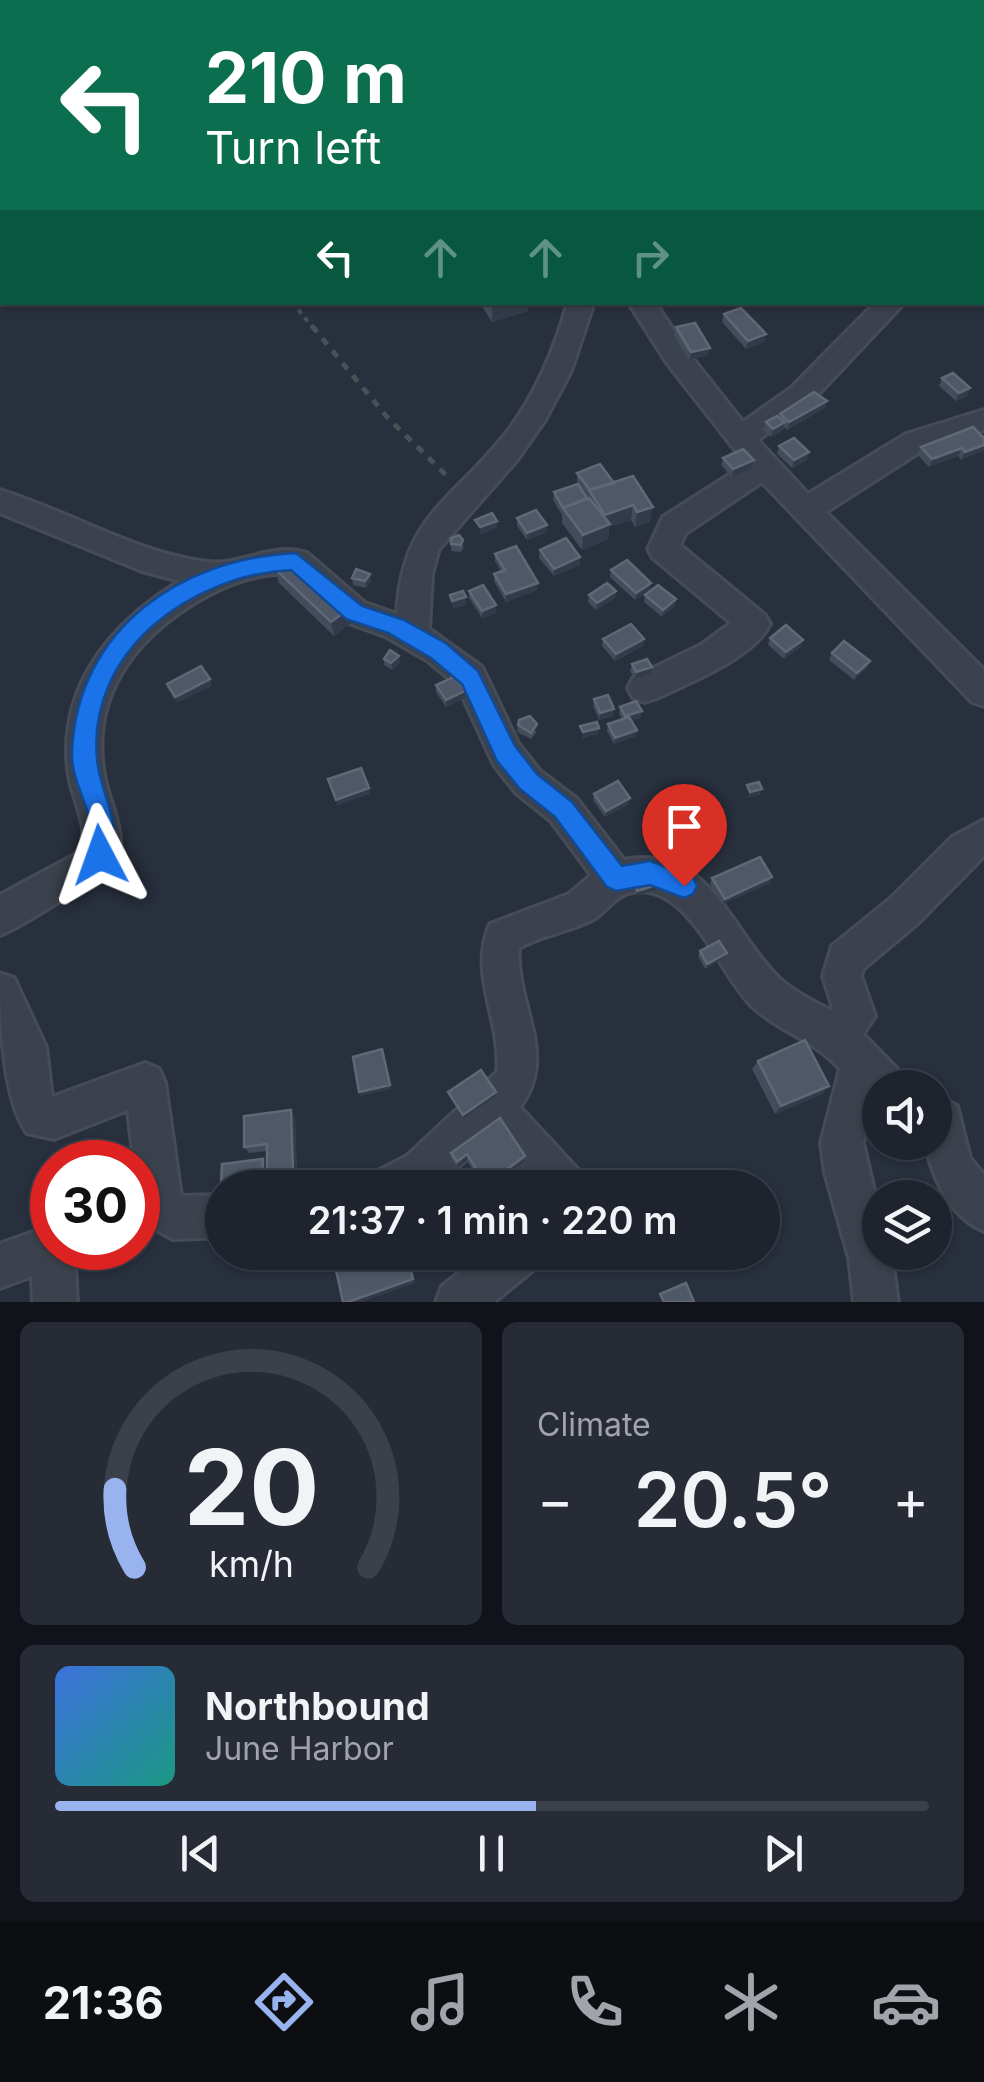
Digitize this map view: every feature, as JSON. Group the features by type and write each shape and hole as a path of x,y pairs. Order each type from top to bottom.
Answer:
{"street":[{"path":"412,638 419,559 428,540 540,407 562,364 580,305"},
{"path":"643,305 673,356 762,468 984,692"},
{"path":"740,438 801,394 889,305"},
{"path":"807,510 916,441 984,420"},
{"path":"645,688 713,655 754,624 662,550 674,525 762,468"},
{"path":"0,501 153,562 216,575"},
{"path":"0,918 29,896 94,864 105,838 87,778 84,753 93,691 111,653 161,606 216,575 261,563 296,562 354,612 396,626 439,651 470,678 506,754 528,782 564,810 616,878"},
{"path":"832,1032 855,1016 842,976 846,959 904,911 965,848 984,836"},
{"path":"425,1170 458,1136 495,1110 512,1090 520,1067 518,1040 500,974 499,950 504,937 584,906 616,878 650,873 684,886 776,1003 832,1032 867,1070"},
{"path":"0,992 26,1047 33,1106 42,1118 54,1118 144,1084 146,1140"},
{"path":"862,1102 842,1143 846,1173 871,1258 876,1302"},
{"path":"495,1110 550,1170"},
{"path":"950,1160 984,1210"},
{"path":"160,1212 173,1218 205,1217"},
{"path":"0,1266 30,1256"},
{"path":"53,1270 55,1302"},
{"path":"458,1302 499,1270"}],"path":[{"path":"294,305 387,418 468,496"}],"building":[{"path":"741,308 766,334 748,341 724,314"},
{"path":"695,323 710,348 691,352 676,327"},
{"path":"953,373 970,388 959,393 942,378"},
{"path":"814,392 827,401 789,422 780,414"},
{"path":"777,416 785,422 773,429 766,422"},
{"path":"973,427 984,438 984,445 932,459 921,447"},
{"path":"794,438 809,452 794,460 779,446"},
{"path":"743,449 754,460 733,469 723,458"},
{"path":"600,464 614,483 590,490 577,473"},
{"path":"633,476 653,507 637,512 633,505 605,515 589,490"},
{"path":"578,484 587,498 563,508 554,492"},
{"path":"589,498 610,524 583,535 563,508"},
{"path":"536,510 547,525 527,533 517,518"},
{"path":"492,513 497,521 480,527 475,520"},
{"path":"459,535 461,545 451,544 451,538"},
{"path":"566,538 580,557 554,569 540,550"},
{"path":"516,546 538,583 506,594 494,574 505,570 495,554"},
{"path":"293,557 349,609 331,622 275,569"},
{"path":"627,560 651,583 636,593 611,570"},
{"path":"356,569 370,574 365,581 352,578"},
{"path":"607,583 616,591 597,603 589,595"},
{"path":"483,585 496,605 482,611 469,591"},
{"path":"658,585 676,599 663,610 645,595"},
{"path":"463,591 466,597 452,601 450,595"},
{"path":"631,624 644,639 616,654 603,639"},
{"path":"786,625 803,640 786,652 770,638"},
{"path":"844,641 870,661 857,673 832,653"},
{"path":"390,650 399,656 391,663 384,659"},
{"path":"647,659 652,667 636,672 632,664"},
{"path":"201,666 210,679 175,697 167,684"},
{"path":"456,676 465,691 446,700 436,685"},
{"path":"608,695 614,709 600,713 594,699"},
{"path":"636,701 642,711 625,716 620,707"},
{"path":"530,716 537,724 531,733 518,725 519,720"},
{"path":"629,717 637,730 615,738 608,724"},
{"path":"597,722 599,728 583,732 580,726"},
{"path":"361,768 369,788 336,800 328,779"},
{"path":"618,781 630,798 606,811 594,794"},
{"path":"759,782 762,789 750,792 747,785"},
{"path":"760,857 772,877 725,899 712,878"},
{"path":"654,876 657,885 637,891 634,882"},
{"path":"719,941 727,953 707,964 700,951"},
{"path":"805,1040 829,1086 781,1106 758,1061"},
{"path":"382,1049 390,1085 359,1092 353,1057"},
{"path":"481,1070 496,1092 463,1115 448,1092"},
{"path":"291,1110 293,1170 267,1170 267,1144 244,1147 244,1116"},
{"path":"500,1118 525,1156 506,1170 477,1170 467,1154 457,1162 451,1153"},
{"path":"263,1159 262,1170 222,1170 222,1164"},
{"path":"336,1270 411,1270 413,1279 343,1302"},
{"path":"686,1283 694,1302 664,1302 660,1294"}],"route":[{"path":"100,855 104,828 87,778 84,753 93,691 111,653 161,606 216,575 261,563 296,562 354,612 396,626 439,651 470,678 506,754 528,782 564,810 616,878 650,873 684,886"}]}
